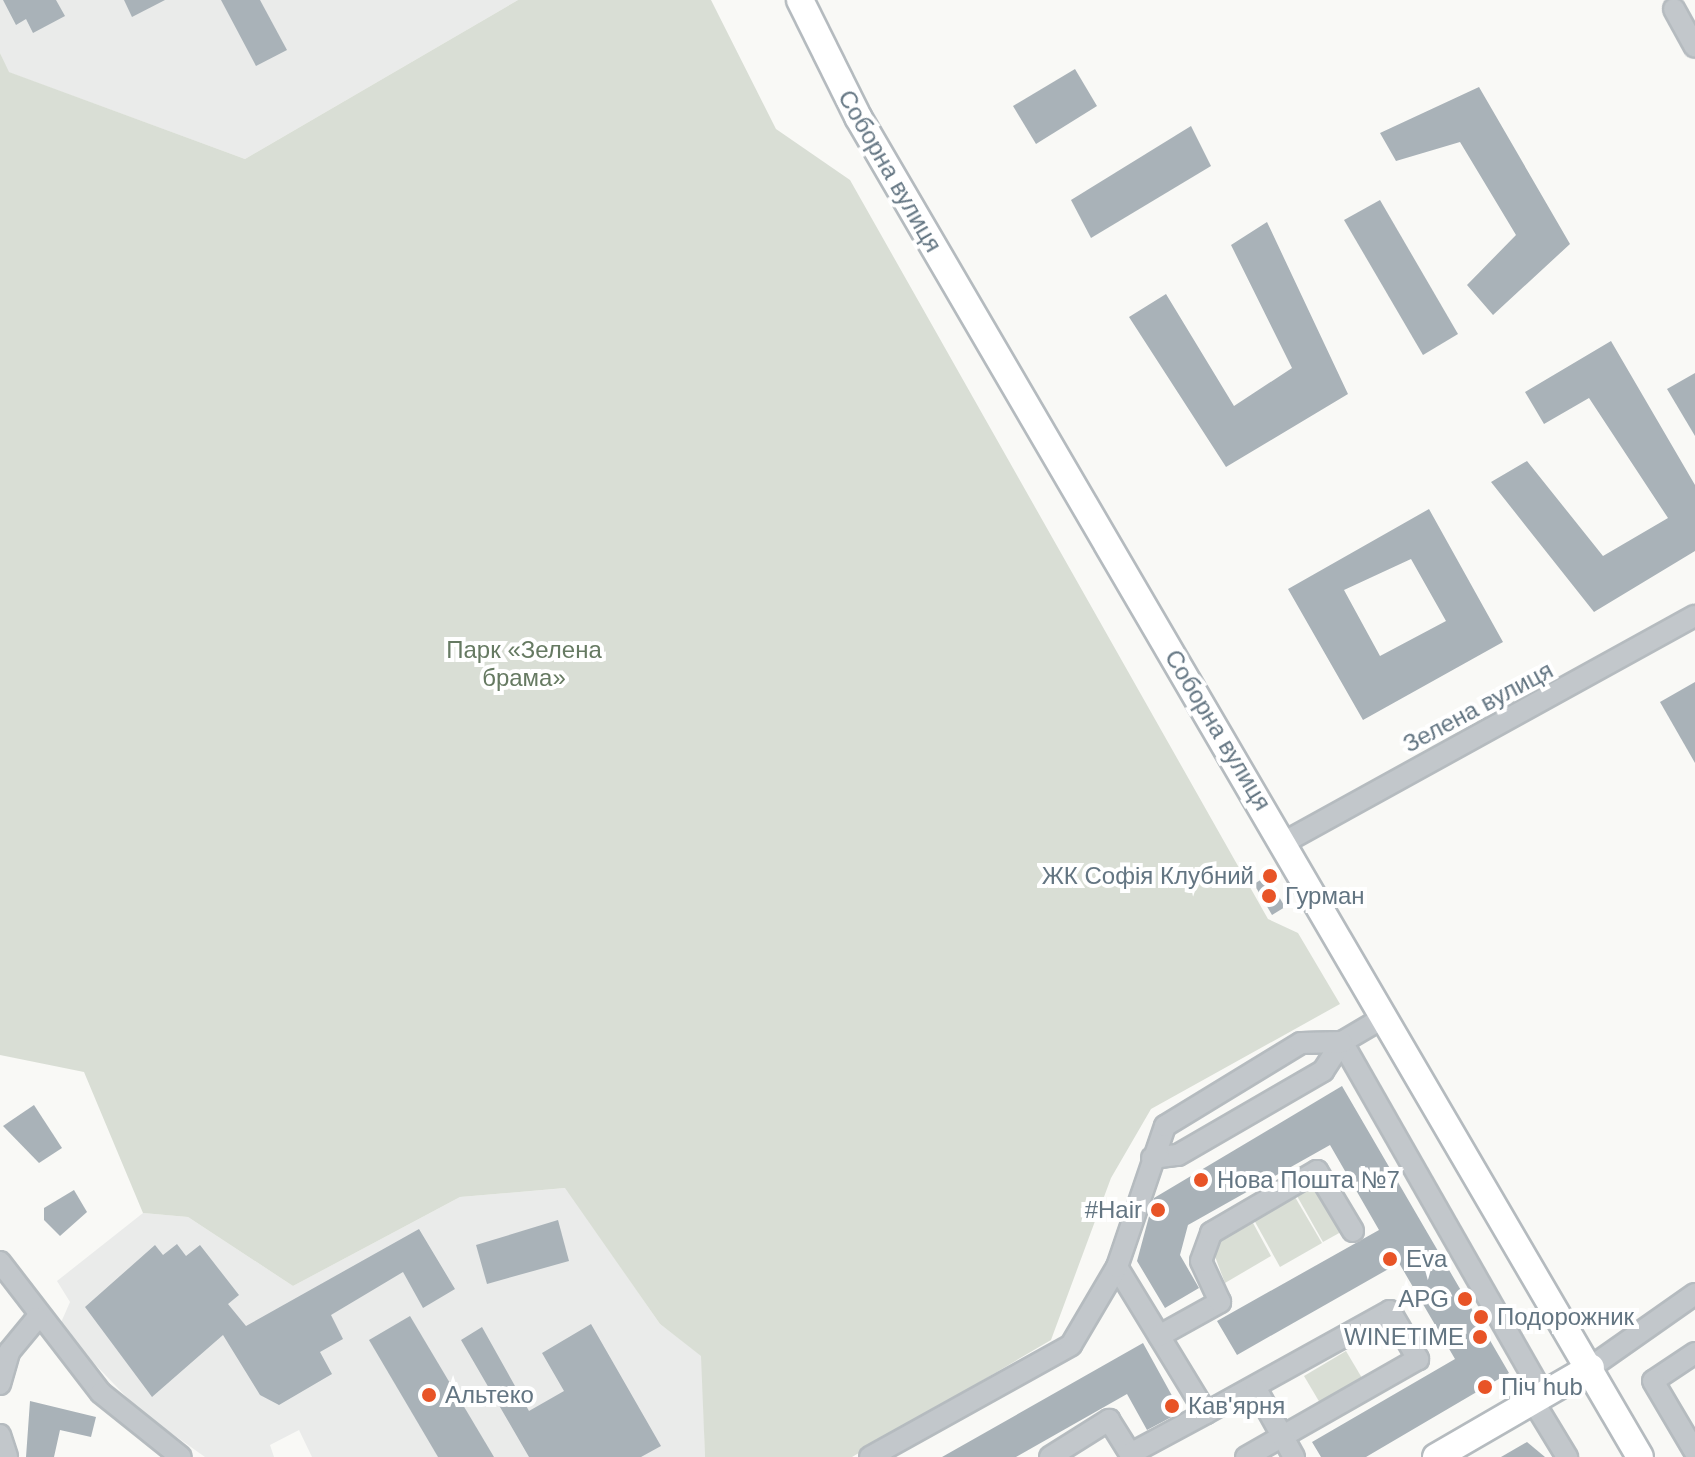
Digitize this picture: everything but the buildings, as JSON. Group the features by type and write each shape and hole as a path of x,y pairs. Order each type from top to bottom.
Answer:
{"main road":[{"name":"Соборна вулиця","path":"800,0 858,117 1591,1367 1633,1450"},
{"path":"1442,1456 1591,1367"}],"street":[{"path":"1674,9 1695,47"},
{"name":"Зелена вулиця","path":"1285,842 1695,616"},
{"path":"1152,1158 1178,1155 1323,1071 1342,1042 1386,1016"},
{"path":"870,1457 1071,1345 1117,1267 1165,1126 1301,1043 1342,1042"},
{"path":"1342,1042 1538,1398 1567,1457"},
{"path":"1159,1336 1220,1302 1201,1261 1211,1233 1317,1171 1353,1231"},
{"path":"0,1262 37,1318 101,1393 181,1457"},
{"path":"1117,1267 1206,1413"},
{"path":"1591,1367 1695,1294"},
{"path":"1050,1457 1109,1420 1130,1454 1256,1389 1390,1311 1418,1359 1246,1457"},
{"path":"0,1384 9,1352 37,1318"},
{"path":"1695,1353 1653,1381 1695,1452"},
{"path":"1256,1389 1294,1457"},
{"path":"0,1435 7,1457"}],"shaded area":[{"path":"0,0 518,0 245,159 8,72 0,53"},
{"path":"566,1188 660,1324 702,1356 705,1457 312,1457 299,1430 270,1445 274,1457 205,1457 140,1411 59,1327 70,1302 57,1281 143,1213 188,1217 293,1286 460,1197"}],"green space":[{"name":"Парк «Зелена брама»","path":"518,0 711,0 776,129 850,180 1268,919 1298,933 1340,1004 1151,1109 1111,1178 1051,1340 852,1457 705,1457 701,1356 660,1324 565,1188 460,1197 293,1286 188,1217 143,1213 84,1072 0,1055 0,53 9,72 245,159"},
{"path":"1316,1186 1341,1232 1323,1242 1297,1196"},
{"path":"1295,1197 1322,1243 1280,1267 1254,1220"},
{"path":"1252,1221 1271,1256 1225,1283 1211,1246"},
{"path":"1346,1351 1362,1378 1320,1403 1304,1376"}],"place":[{"name":"ЖК Софія Клубний","path":"1270,876"},
{"name":"Гурман","path":"1269,896"},
{"name":"Нова Пошта №7","path":"1201,1180"},
{"name":"#Hair","path":"1158,1210"},
{"name":"Eva","path":"1390,1259"},
{"name":"APG","path":"1465,1299"},
{"name":"Подорожник","path":"1481,1317"},
{"name":"WINETIME","path":"1480,1337"},
{"name":"Піч hub","path":"1485,1387"},
{"name":"Альтеко","path":"429,1395"},
{"name":"Кав'ярня","path":"1172,1406"}]}
